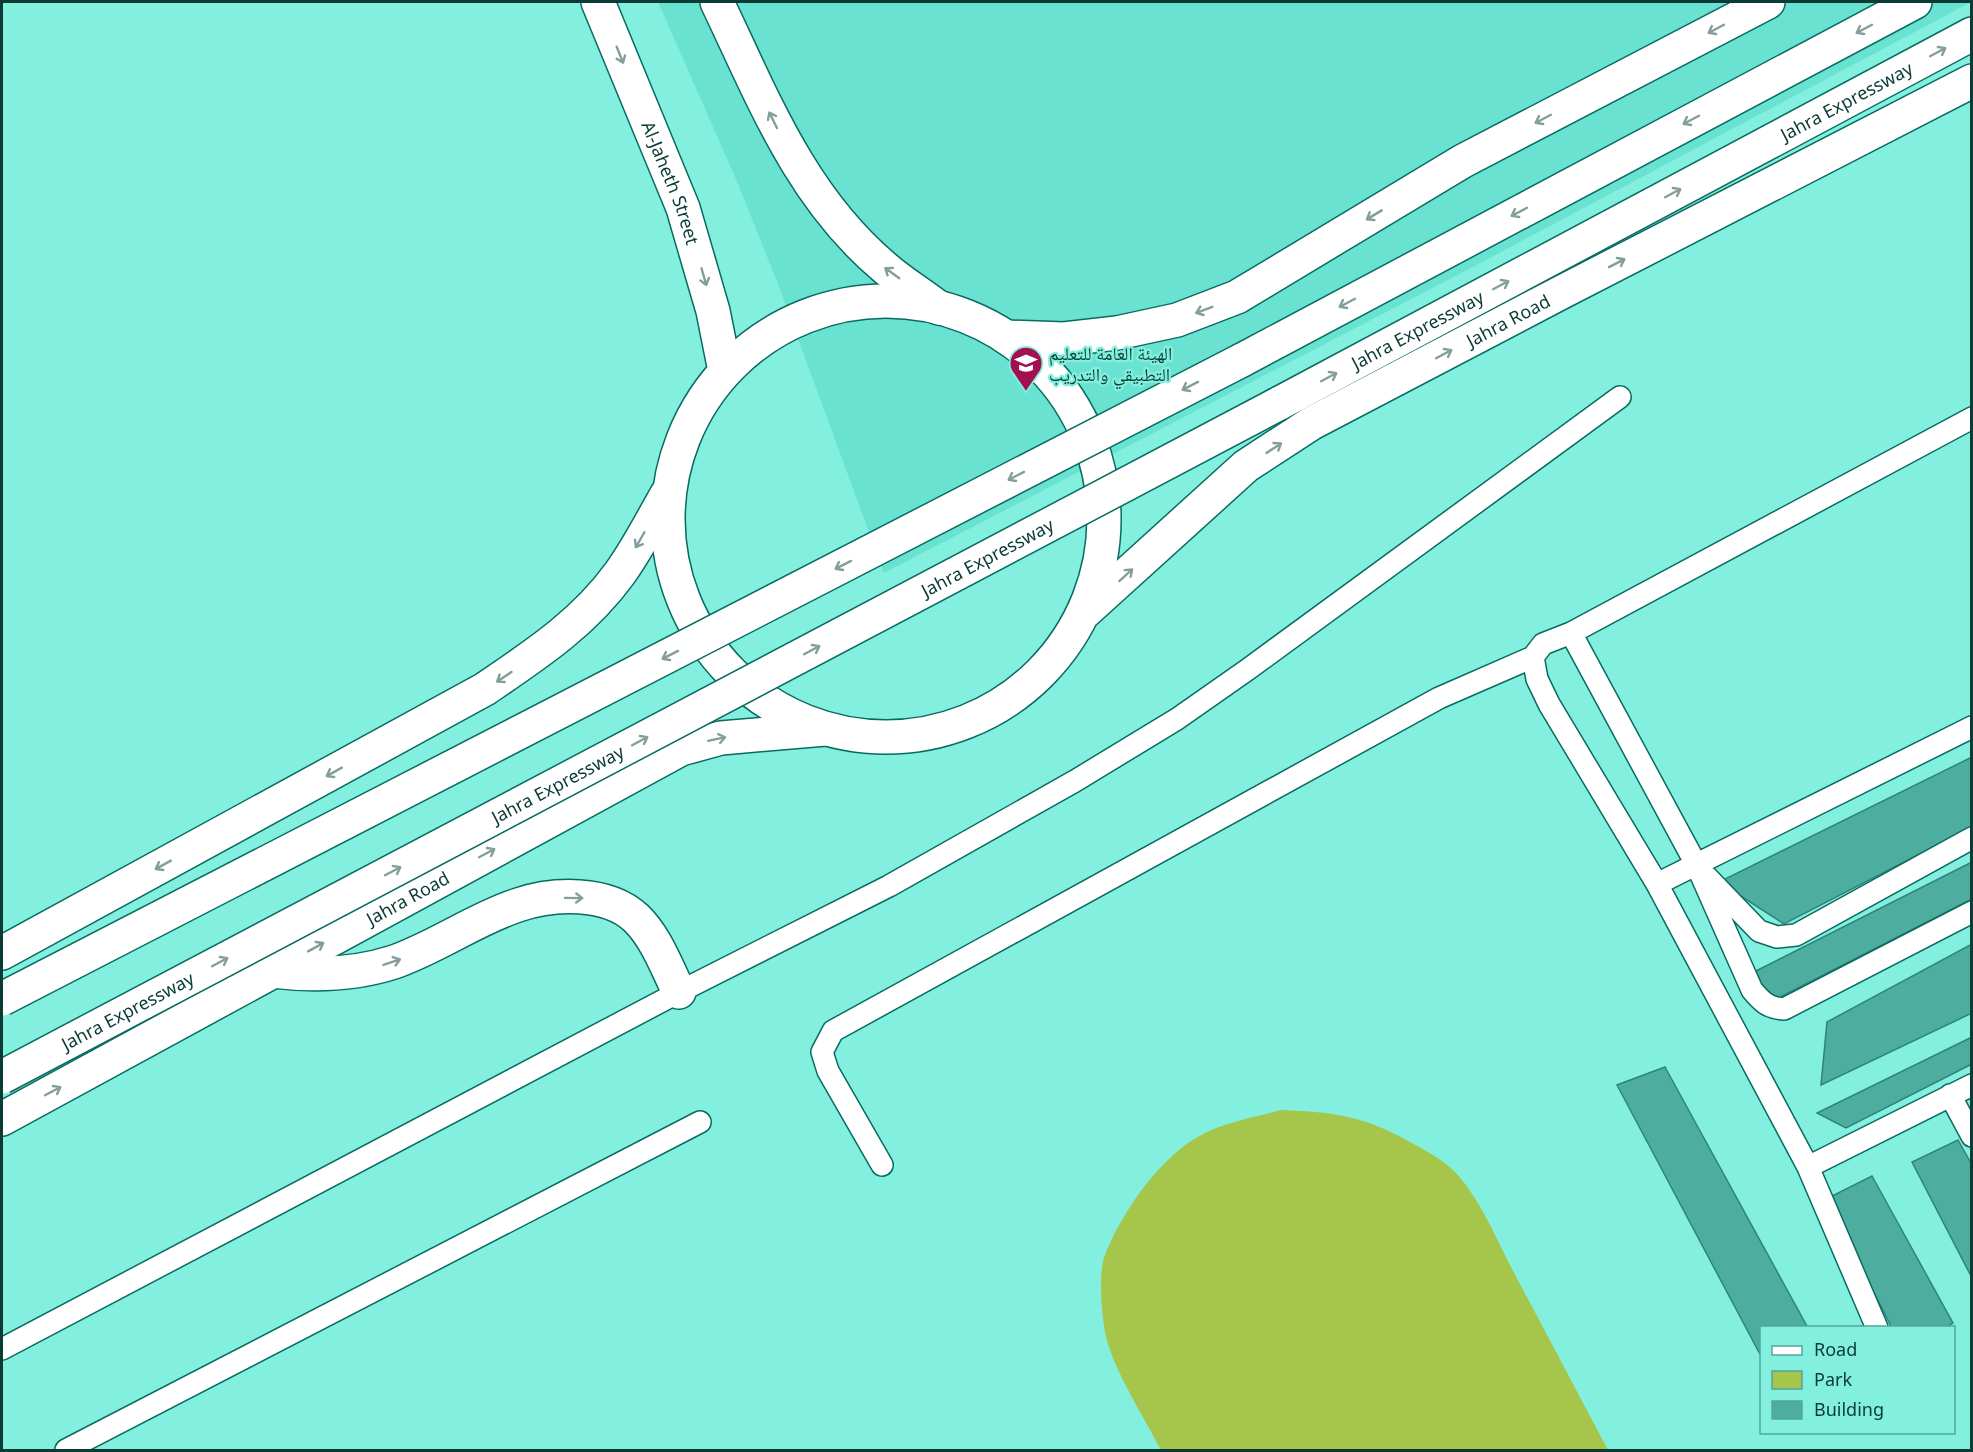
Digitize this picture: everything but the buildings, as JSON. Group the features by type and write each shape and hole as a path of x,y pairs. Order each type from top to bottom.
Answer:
{"main road":[{"name":"Al-Jaheth Street","path":"598,2 683,208 713,311 725,371"},
{"path":"717,2 788,151 817,195 884,267 939,308"},
{"path":"1006,337 1064,339 1117,333 1177,320 1237,297 1463,162 1768,2"},
{"path":"2,999 1242,360 1915,2"},
{"name":"Jahra Expressway","path":"2,1077 1288,399 1971,34"},
{"name":"Jahra Road","path":"1083,614 1246,466 1312,423 1562,291 1965,88"},
{"path":"884,302 939,308 974,320 1006,337 1034,358 1064,393 1077,413 1092,445 1101,478 1105,513 1103,547 1095,581 1083,614 1052,660 1020,691 961,723 929,732 896,736 862,735 829,729 796,717 765,700 738,679 714,654 695,624 680,593 671,559 667,524 669,490 676,457 688,426 704,397 725,371 750,348 778,330 808,315 840,306 884,302"},
{"path":"2,953 485,689 551,645 589,611 621,572 669,490"},
{"name":"Jahra Road","path":"2,1119 681,749 721,738 829,729"},
{"path":"272,971 302,974 363,970 421,952 518,905 578,897 608,902 635,917 653,939 679,992"}],"lane":[{"path":"2,1349 679,992 889,886 1076,781 1177,719 1356,592 1620,397"},
{"path":"882,1165 828,1071 822,1052 833,1030 1439,698 1533,657 1543,644 1571,633 1971,418"},
{"path":"1571,633 1697,867 1752,990 1771,1008 1784,1009 1971,912"},
{"path":"1533,657 1537,679 1548,704 1657,884 1808,1167 1875,1326"},
{"path":"1657,884 1697,867 1971,727"},
{"path":"1697,867 1759,931 1777,938 1796,935 1971,838"},
{"path":"1808,1167 1971,1085"},
{"path":"1950,1095 1971,1136"},
{"path":"66,1450 700,1122"}],"shaded area":[{"name":"الهيئة العامة للتعليم التطبيقي والتدريب","path":"658,2 1971,2 1469,269 884,573 778,284 736,179"}],"green space":[{"path":"1281,1110 1334,1114 1364,1121 1412,1143 1454,1171 1486,1217 1608,1450 1161,1450 1125,1384 1108,1344 1102,1301 1101,1276 1104,1258 1131,1205 1157,1171 1172,1156 1187,1144 1212,1130"}],"place":[{"name":"الهيئة العامة للتعليم التطبيقي والتدريب","path":"1026,392"}]}
